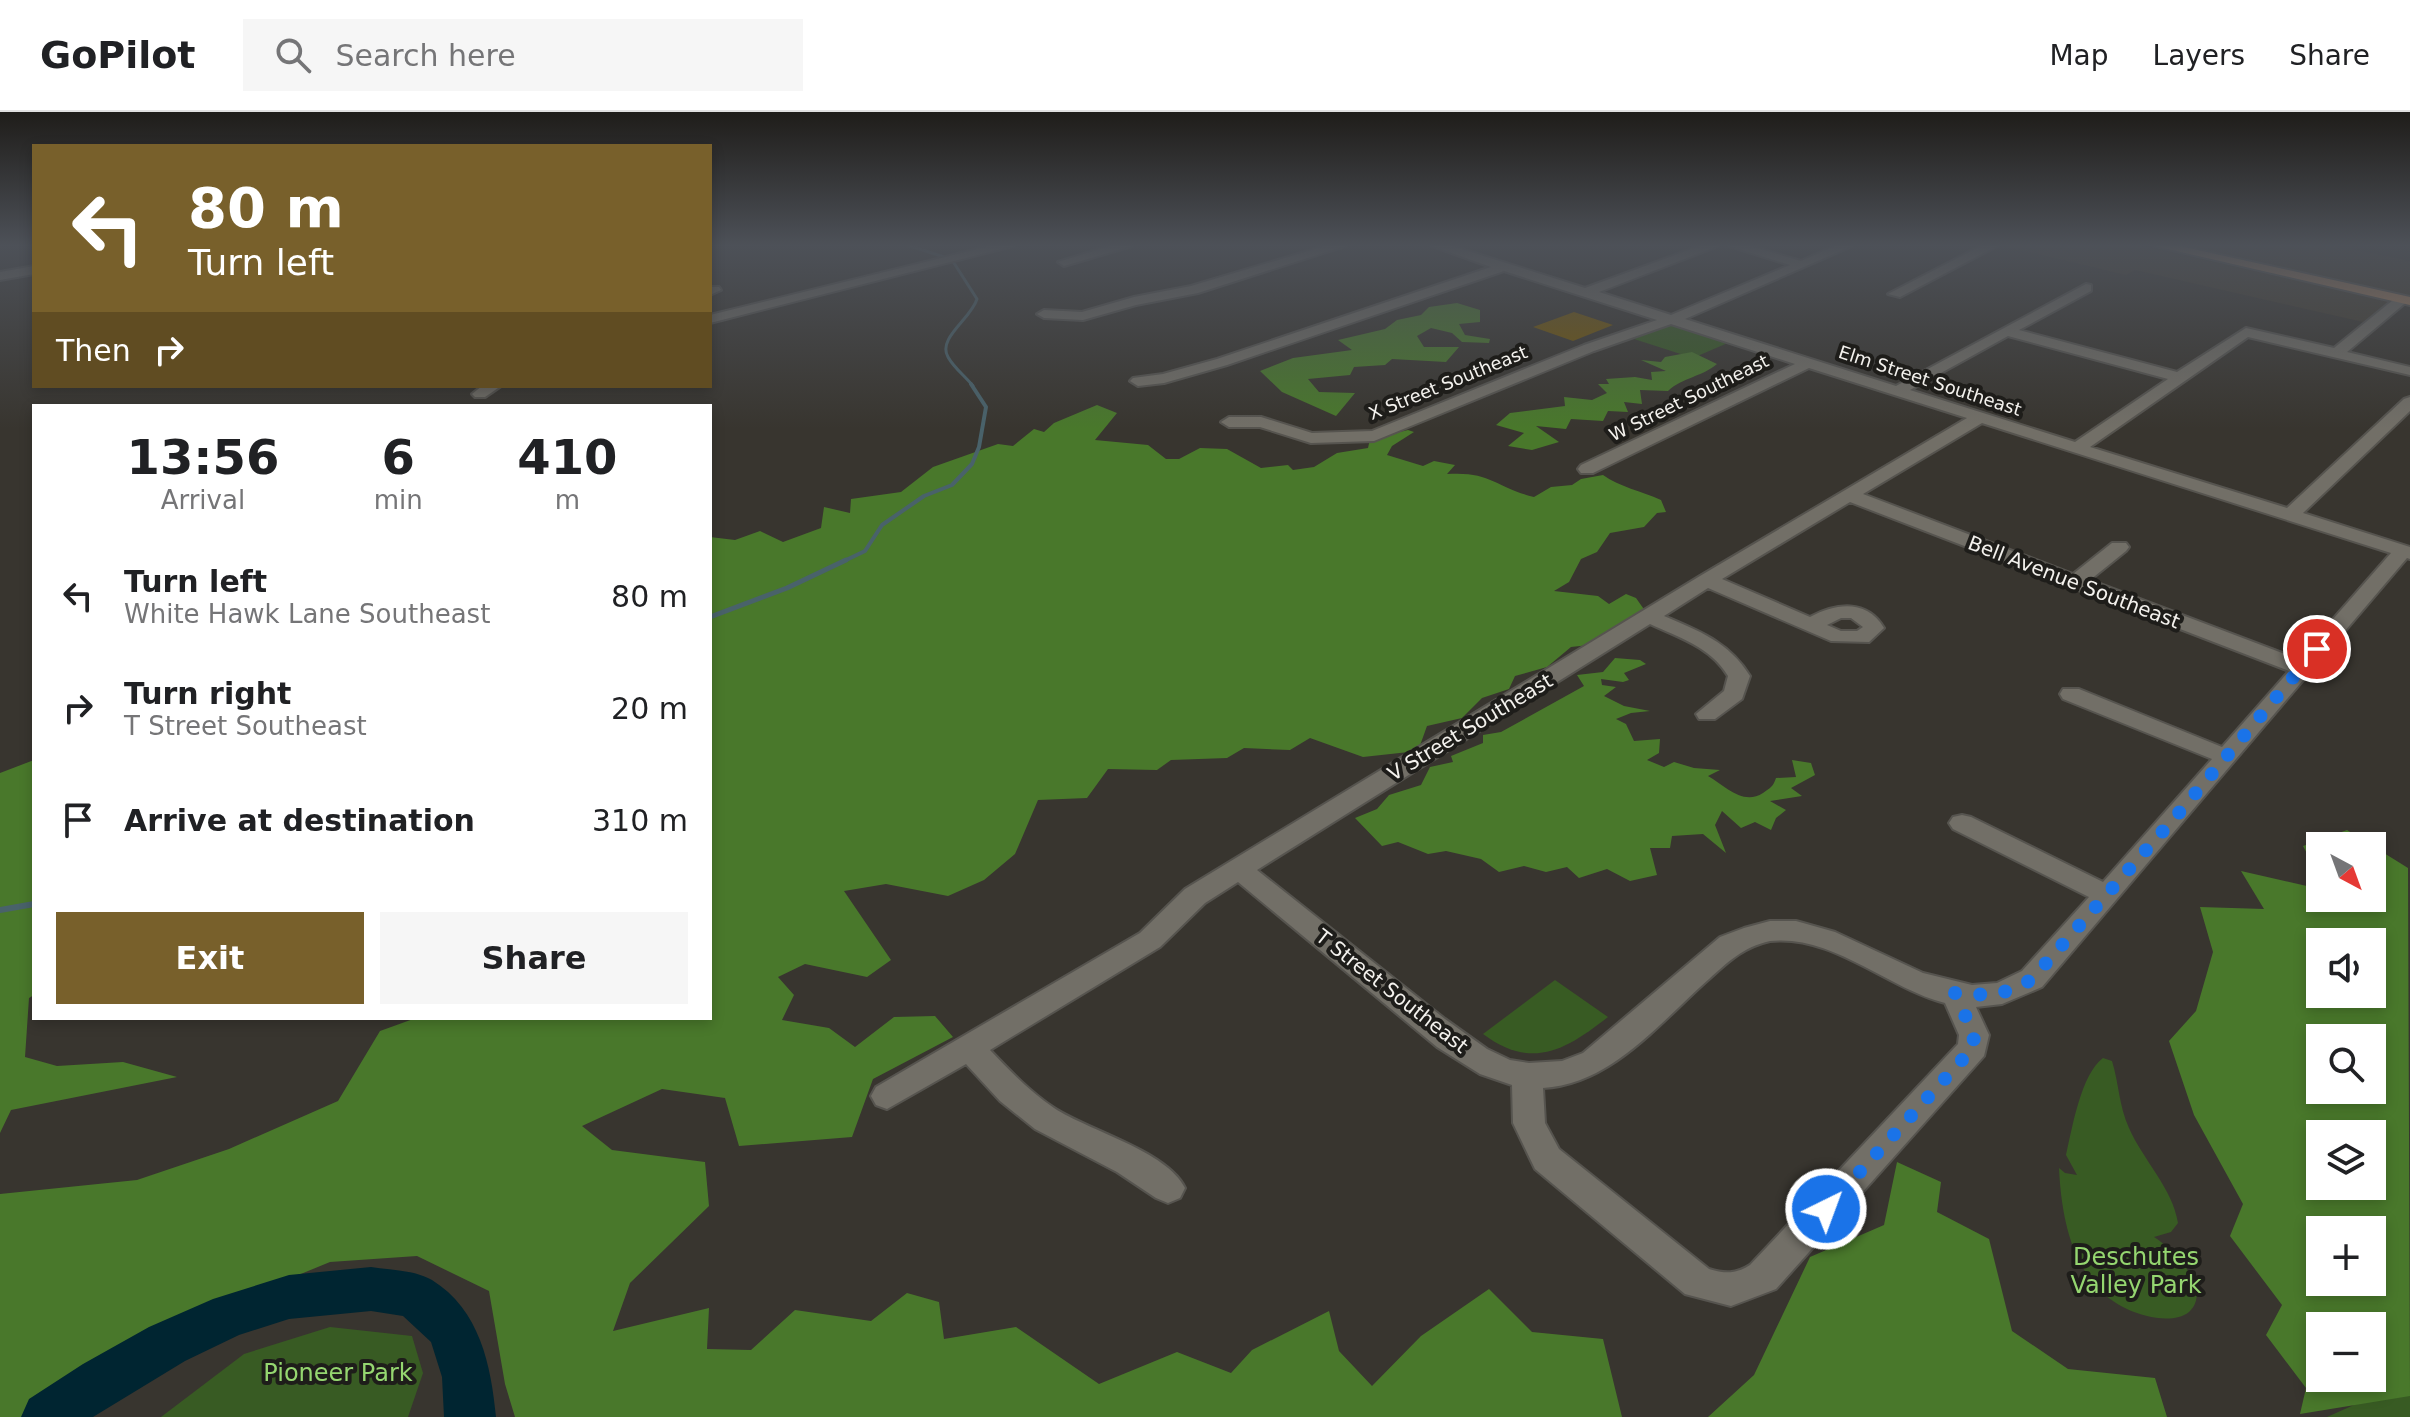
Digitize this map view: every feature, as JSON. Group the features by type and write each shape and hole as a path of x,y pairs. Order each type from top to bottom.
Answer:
{"street":[{"path":"712,319 759,307"},
{"path":"1044,314 1083,316 1114,307"},
{"path":"1138,381 1164,378 1222,362 1385,307"},
{"name":"Elm Street Southeast","path":"1630,307 2406,552"},
{"name":"X Street Southeast","path":"1229,422 1261,422 1311,438 1330,440 1384,433 1589,348 1700,307"},
{"path":"1897,391 2051,307"},
{"path":"2337,353 2397,307"},
{"path":"2006,331 2178,377"},
{"path":"2077,448 2246,332 2410,371"},
{"name":"W Street Southeast","path":"1587,469 1808,363"},
{"path":"2291,515 2410,402"},
{"name":"V Street Southeast","path":"887,1096 1150,940 1195,896 1707,580 1980,417"},
{"name":"Bell Avenue Southeast","path":"1848,495 2301,668"},
{"path":"2076,582 2119,547"},
{"name":"T Street Southeast","path":"1239,869 1461,1048 1506,1071 1527,1075 1550,1076 1574,1072 1594,1062 1730,944 1772,930 1795,931 1818,937 1914,983 1955,993 1986,996 2015,991 2032,979 2178,814 2301,668 2406,552"},
{"path":"1707,580 1811,624"},
{"path":"1650,617 1717,649 1735,667 1739,676 1734,694 1707,714"},
{"path":"2071,694 2224,756"},
{"path":"1962,823 2105,894"},
{"path":"1527,1075 1529,1123 1536,1142 1560,1172 1698,1282 1720,1290 1742,1290 1763,1277 1973,1048 1974,1035 1955,993"},
{"path":"970,1049 1016,1099 1034,1112 1058,1127 1132,1162 1168,1188"}],"shaded area":[{"path":"2297,307 2383,307 2363,322"}],"green space":[{"path":"1429,307 1470,307 1480,310 1480,322 1459,324 1465,335 1490,339 1489,343 1462,342 1452,333 1431,328 1417,336 1424,347 1459,347 1446,362 1392,359 1385,365 1354,367 1350,375 1308,379 1319,392 1355,393 1336,416 1282,392 1260,371 1293,358 1352,350 1338,340 1385,329 1397,320 1421,315"},
{"path":"1671,324 1730,342 1693,358 1634,339"},
{"path":"1692,352 1717,364 1668,391 1640,390 1642,404 1624,402 1628,412 1608,411 1603,421 1571,419 1566,429 1536,426 1559,442 1532,450 1508,446 1524,433 1496,425 1510,413 1565,406 1564,397 1592,400 1607,393 1598,384 1609,384 1606,379 1635,377 1652,380 1651,372 1666,371 1641,360 1661,362 1665,357"},
{"path":"1097,405 1117,413 1095,440 1148,445 1166,459 1179,459 1200,448 1227,449 1261,468 1288,465 1293,470 1314,467 1337,453 1368,448 1370,439 1408,430 1414,432 1392,446 1387,455 1423,466 1434,461 1455,465 1447,474 1474,475 1534,497 1551,487 1572,485 1581,479 1603,475 1661,500 1666,512 1657,513 1644,527 1610,533 1597,552 1581,559 1569,582 1554,591 1598,596 1609,604 1626,594 1636,598 1648,615 1598,644 1571,647 1547,667 1515,676 1509,689 1482,698 1462,718 1427,726 1418,751 1363,757 1310,738 1290,750 1244,748 1227,758 1171,760 1157,770 1108,769 1087,798 1038,800 1015,854 984,880 948,896 886,884 844,891 891,960 867,977 805,964 778,977 794,995 782,1020 829,1028 855,1047 894,1017 935,1016 953,1037 873,1079 852,1137 739,1146 725,1098 662,1089 582,1126 612,1150 705,1162 709,1206 630,1283 613,1331 709,1308 707,1349 751,1350 795,1310 871,1321 907,1293 939,1302 944,1339 1016,1327 1099,1384 1177,1352 1231,1373 1252,1350 1329,1311 1339,1351 1372,1386 1421,1336 1489,1289 1532,1332 1603,1339 1622,1417 515,1417 505,1384 489,1291 417,1256 330,1262 191,1319 25,1417 0,1417 0,1194 137,1180 229,1149 338,1101 380,1031 410,1020 712,1020 712,537 735,540 760,531 783,542 821,528 824,507 850,513 851,499 901,492 933,467 998,444 1013,446 1034,429 1044,432 1054,423"},
{"path":"1615,658 1640,660 1646,664 1624,673 1629,680 1623,682 1601,679 1602,685 1616,687 1604,696 1624,706 1650,711 1631,713 1616,719 1626,724 1634,741 1660,739 1659,753 1647,760 1664,767 1674,762 1694,768 1720,770 1708,776 1734,793 1748,797 1763,793 1776,778 1796,777 1792,760 1811,763 1815,775 1791,788 1802,796 1770,801 1786,810 1776,818 1771,830 1755,822 1741,828 1722,811 1715,825 1726,853 1703,834 1672,836 1670,848 1650,848 1657,875 1630,881 1607,869 1579,878 1567,867 1546,872 1524,866 1499,872 1481,859 1446,851 1428,854 1398,842 1382,846 1355,818 1377,809 1389,795 1421,785 1430,767 1453,762 1451,756 1483,743 1483,735 1501,732 1584,686 1577,675 1603,672"},
{"path":"32,761 32,996 29,998 25,1057 57,1066 123,1062 177,1077 11,1110 0,1133 0,773"},
{"path":"2386,854 2408,868 2410,1396 2300,1414 2306,1388 2266,1335 2282,1305 2230,1236 2243,1204 2194,1115 2169,1041 2196,1011 2213,952 2200,907 2264,909 2241,871 2306,886 2306,912 2386,912"},
{"path":"1555,980 1608,1017 1578,1038 1548,1051 1517,1051 1483,1034"},
{"name":"Deschutes Valley Park","path":"2103,1058 2112,1061 2129,1128 2175,1210 2178,1223 2171,1232 2154,1237 2171,1250 2194,1281 2197,1292 2195,1303 2189,1312 2179,1317 2147,1316 2124,1307 2105,1294 2078,1259 2070,1238 2059,1168 2065,1173 2077,1175 2066,1155 2071,1131 2083,1089"},
{"path":"1897,1162 1941,1182 1937,1212 1989,1239 2012,1331 2068,1369 2155,1378 2167,1417 1708,1417 1754,1375 1810,1257 1884,1225"},
{"name":"Pioneer Park","path":"330,1327 412,1336 423,1373 408,1417 161,1417 244,1354"},
{"path":"2410,1380 2410,1417 2327,1417 2386,1392"}],"building":[{"path":"1574,312 1613,325 1573,341 1533,327"}],"waterway":[{"path":"973,307 951,336 946,350 950,361 973,386"},
{"path":"842,562 865,551 882,525 924,496 952,485 972,464 979,447 986,407 971,384"},
{"path":"712,616 787,588 846,560"},
{"path":"0,910 32,904"},
{"path":"47,1417 167,1344 230,1315 289,1297 371,1289 415,1296 451,1328 467,1377 470,1417"}],"route":[{"path":"1826,1209 1973,1048 1974,1035 1955,993 1986,996 2015,991 2032,979 2178,814 2317,649"}]}
